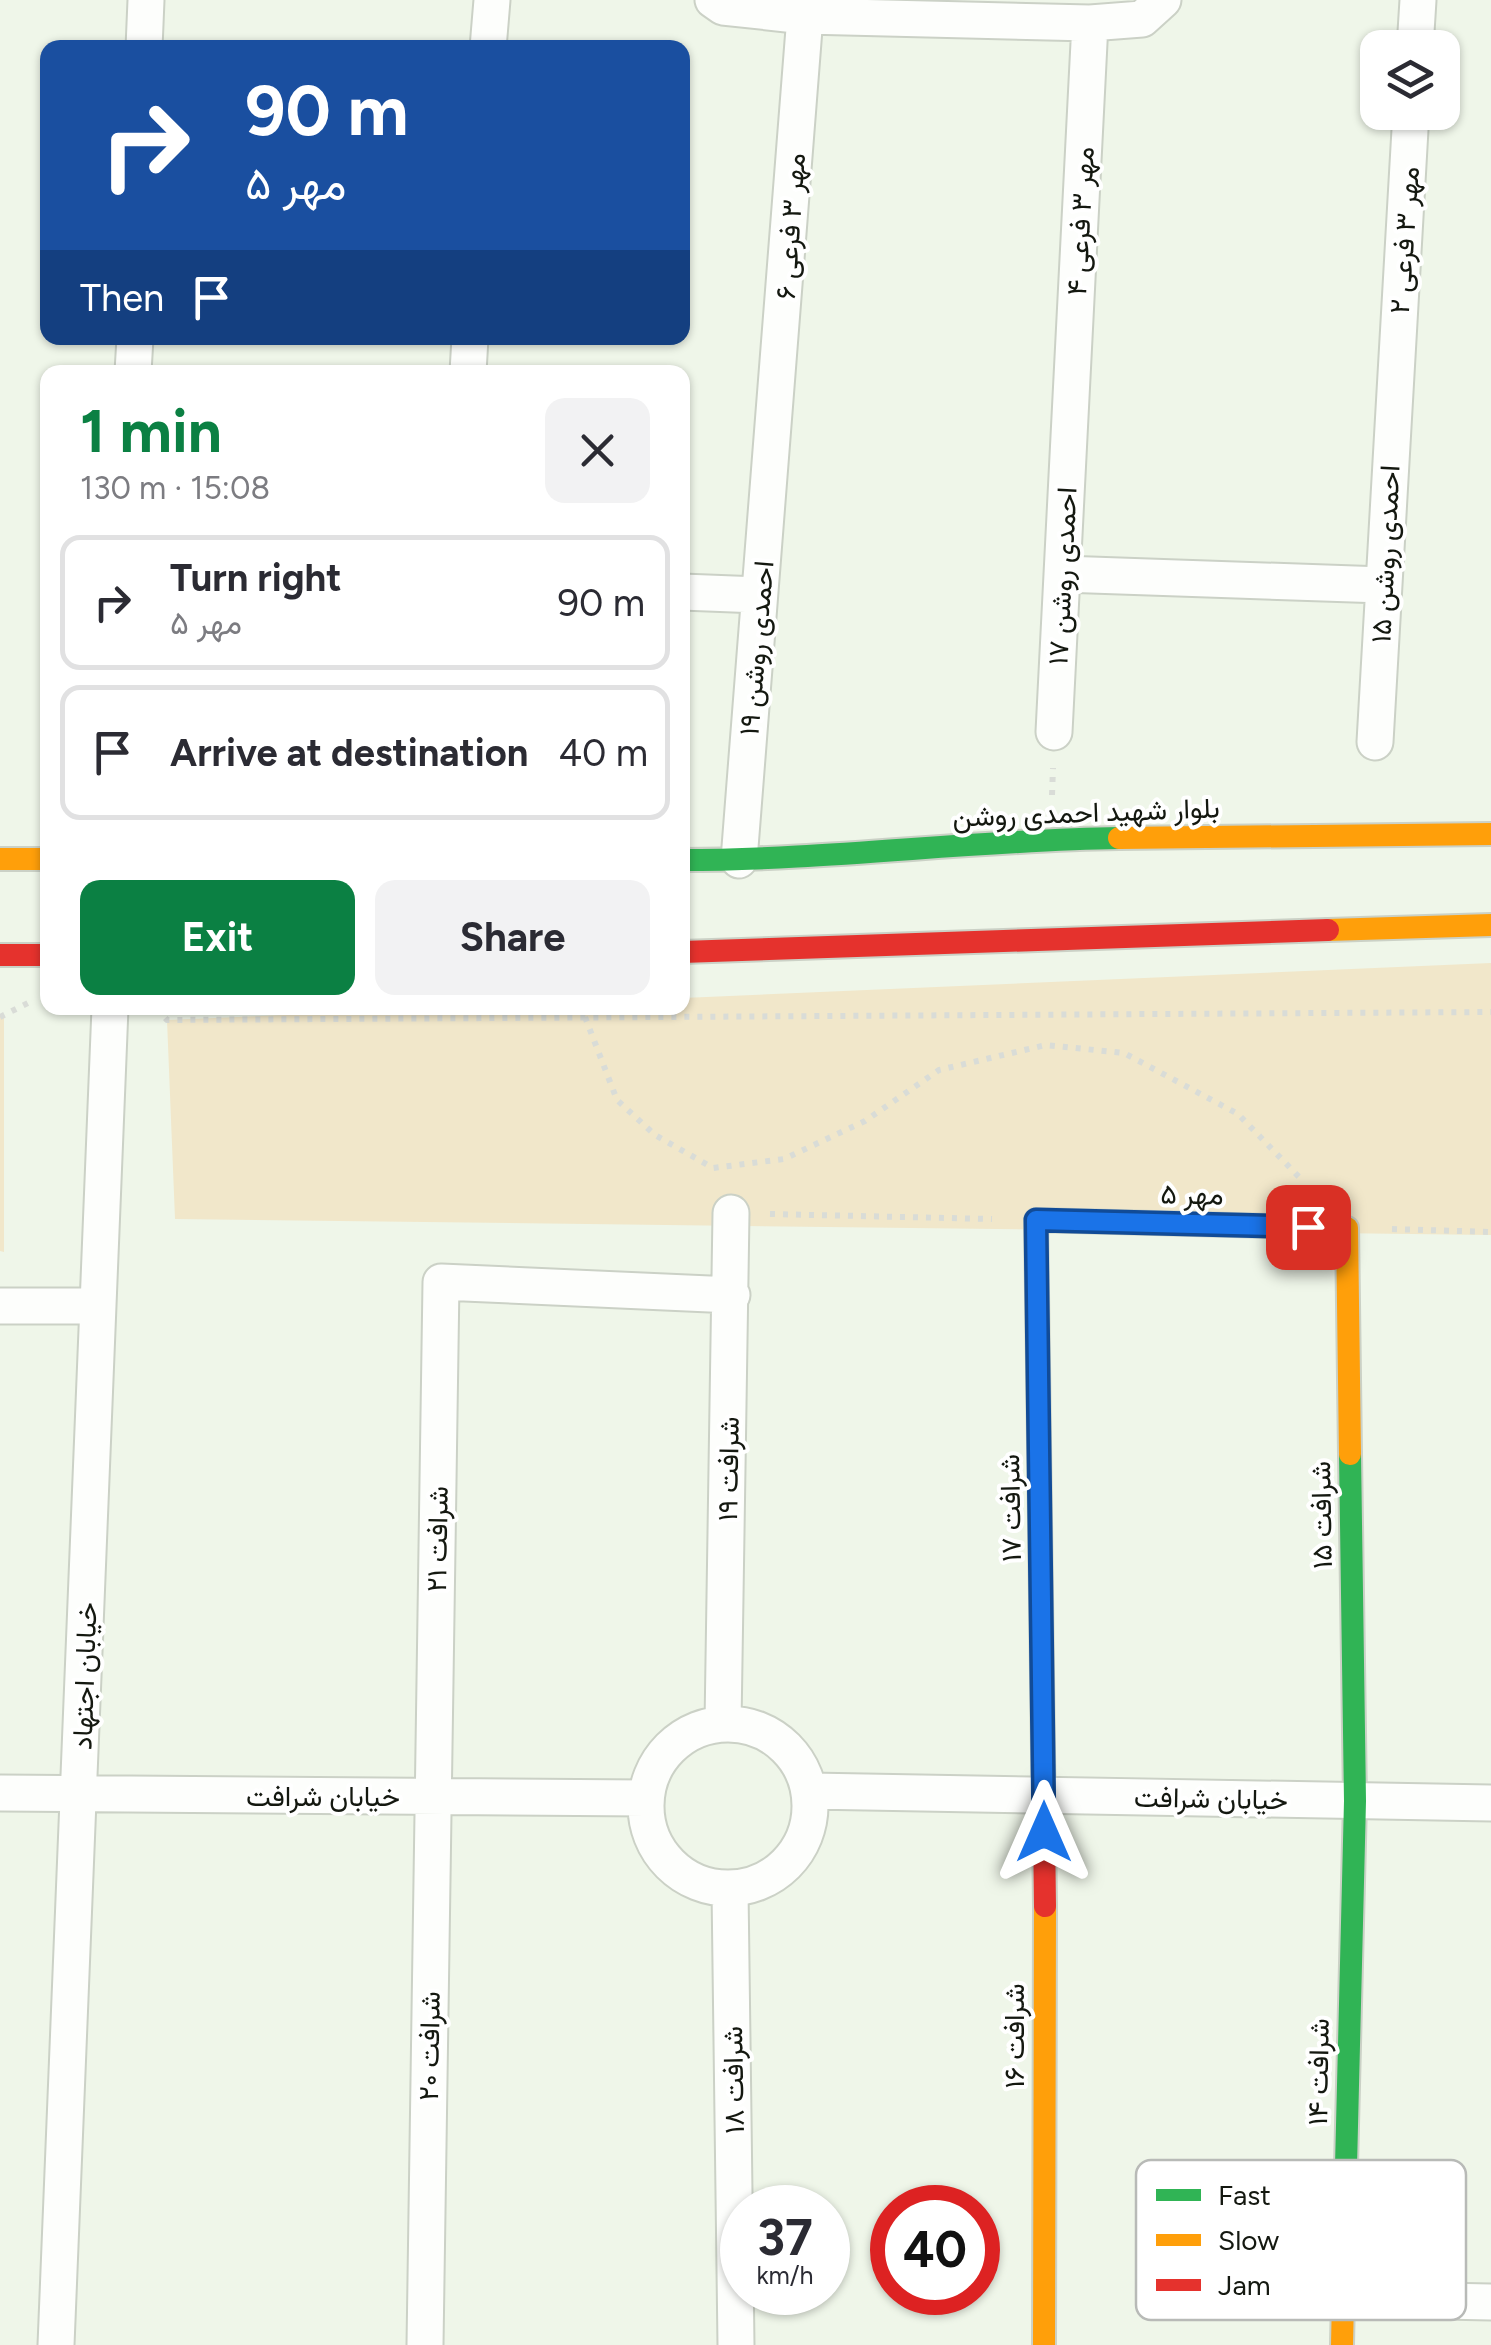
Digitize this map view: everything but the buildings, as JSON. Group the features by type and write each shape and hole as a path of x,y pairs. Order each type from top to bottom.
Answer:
{"street":[{"path":"144,40 146,0"},
{"path":"489,40 492,0"},
{"path":"713,0 723,7 805,16 1090,23 1142,19 1163,0"},
{"path":"1416,30 1418,0"},
{"name":"مهر ۳ فرعی ۶","path":"774,436 805,16"},
{"name":"مهر ۳ فرعی ۴","path":"1069,420 1090,23"},
{"name":"مهر ۳ فرعی ۲","path":"1396,367 1410,130"},
{"name":"احمدی روشن ۱۵","path":"1375,742 1396,367"},
{"name":"احمدی روشن ۱۷","path":"1054,732 1069,420"},
{"name":"احمدی روشن ۱۹","path":"739,860 774,436"},
{"path":"1062,574 1384,585"},
{"path":"690,592 760,595"},
{"name":"بلوار شهید احمدی روشن","path":"690,860 1050,839 1491,834"},
{"path":"0,860 40,858"},
{"path":"690,952 1491,925"},
{"path":"0,955 40,955"},
{"name":"خیابان اجتهاد","path":"56,2345 110,1015"},
{"name":"شرافت ۱۹","path":"723,1724 731,1213"},
{"name":"مهر ۵","path":"1036,1220 1347,1228"},
{"name":"شرافت ۱۷","path":"1036,1220 1044,1795"},
{"name":"شرافت ۱۵","path":"1347,1228 1355,1800"},
{"name":"شرافت ۲۱","path":"433,1796 441,1282 732,1294"},
{"path":"0,1306 98,1306"},
{"path":"737,1723 762,1730 784,1744 800,1765 810,1791 810,1820 800,1847 783,1869 758,1884 730,1889 702,1885 677,1872 658,1850 648,1824 646,1798 652,1773 666,1750 686,1734 711,1724 737,1723"},
{"name":"خیابان شرافت","path":"810,1791 1491,1803"},
{"name":"خیابان شرافت","path":"0,1793 646,1798"},
{"name":"شرافت ۱۶","path":"1044,1795 1044,2345"},
{"name":"شرافت ۲۰","path":"425,2345 433,1796"},
{"name":"شرافت ۱۴","path":"1346,2160 1355,1800"},
{"name":"شرافت ۱۸","path":"730,1889 736,2345"},
{"path":"1466,2301 1491,2302"}],"path":[{"path":"1050,839 1054,732"},
{"path":"163,1015 167,1020 1491,1012"},
{"path":"586,1018 617,1100 655,1135 713,1168 784,1159 865,1121 938,1070 1046,1046 1124,1053 1238,1114 1347,1228 1491,1232"},
{"path":"731,1213 1036,1220"}],"shaded area":[{"path":"1491,963 1491,1235 175,1219 167,1020 287,1015 690,1015 690,998"},
{"path":"0,1017 4,1017 4,1252 0,1251"}],"traffic: fast":[{"path":"690,860 1119,838"},
{"path":"1346,2160 1355,1801 1350,1454"}],"traffic: slow":[{"path":"1119,838 1491,834"},
{"path":"0,859 40,859"},
{"path":"1328,930 1491,925"},
{"path":"1038,1365 1036,1220 1347,1228 1350,1454"},
{"path":"1044,2345 1045,1906"},
{"path":"1342,2345 1343,2320"}],"traffic: jam":[{"path":"690,952 1328,930"},
{"path":"0,955 40,955"},
{"path":"1038,1365 1045,1906"}],"route":[{"path":"1044,1832 1036,1220 1308,1227"}]}
